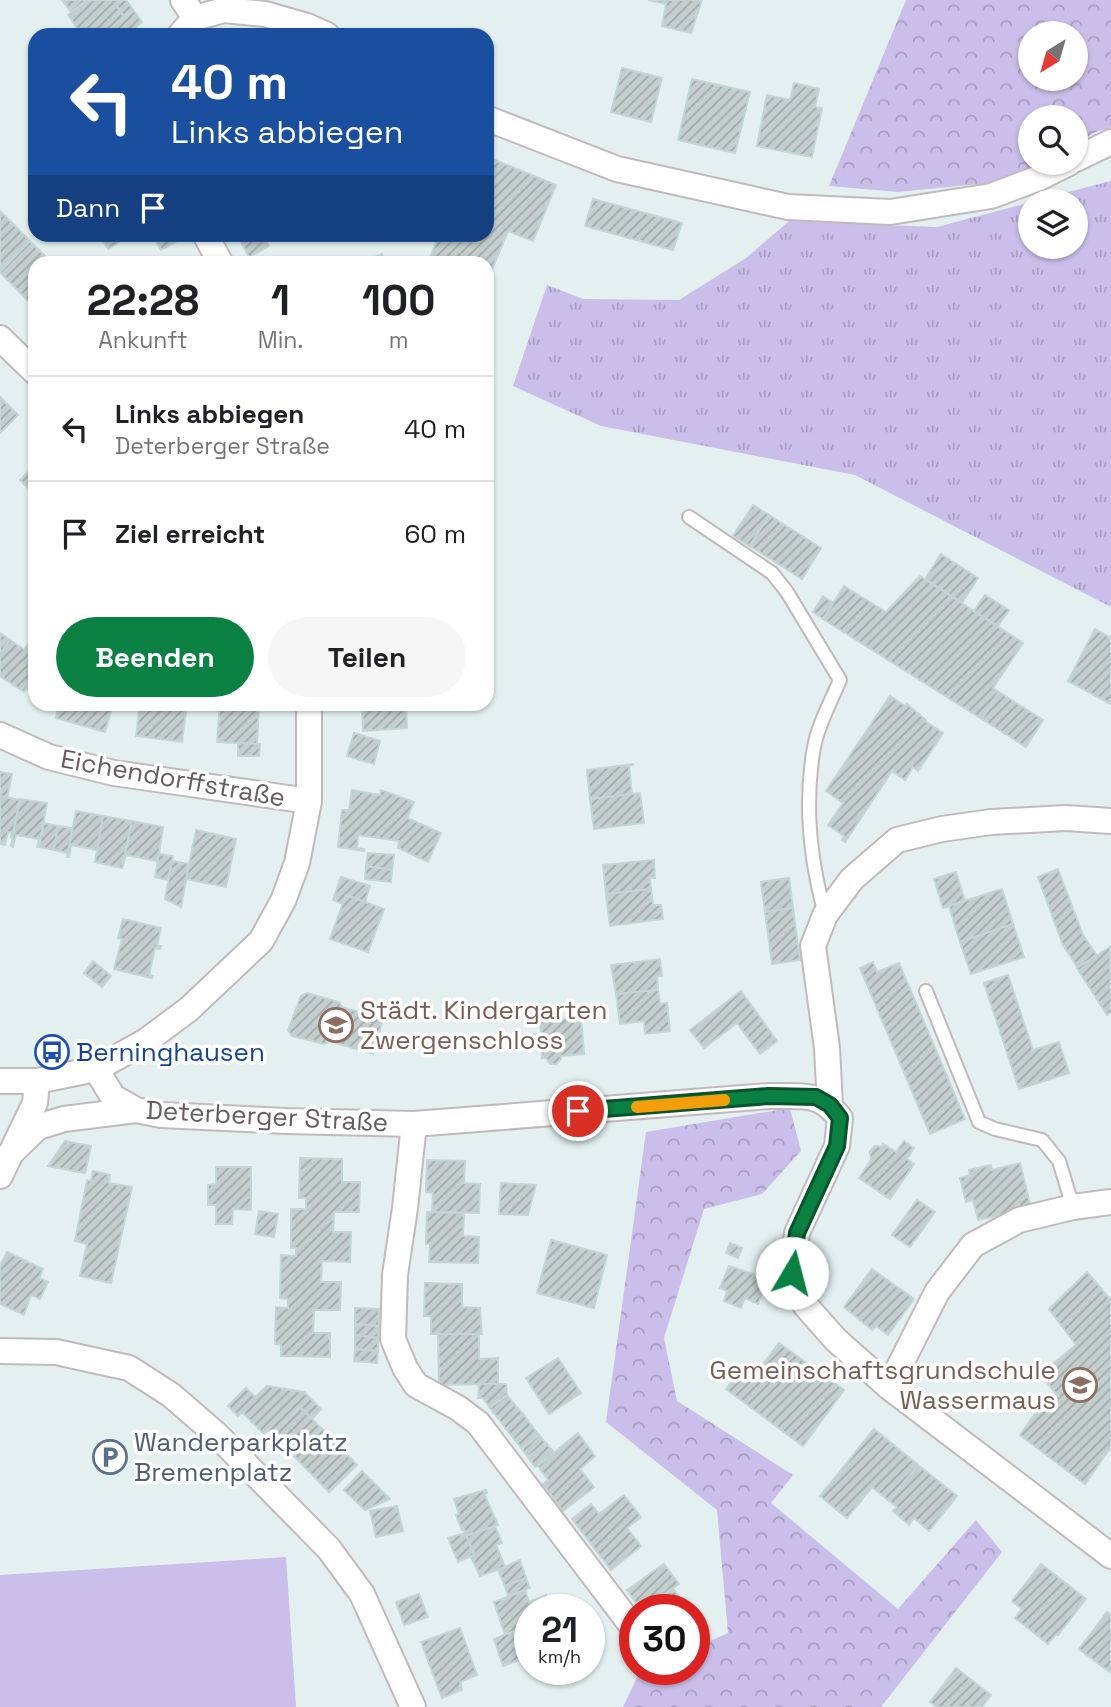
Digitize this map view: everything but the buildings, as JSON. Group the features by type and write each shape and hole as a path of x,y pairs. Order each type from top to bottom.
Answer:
{"street":[{"path":"186,18 225,10 265,14 311,28"},
{"path":"494,121 617,169 788,207 890,212 991,196 1045,175"},
{"path":"1088,153 1111,142"},
{"path":"0,338 28,365"},
{"path":"0,1081 37,1081 96,1069 146,1041 189,1009 261,941 283,901 297,863 309,801 309,711"},
{"name":"Eichendorffstraße","path":"0,734 49,757 114,773 309,801"},
{"path":"1111,821 1066,818 991,822 942,829 897,840 852,879 825,915 813,946 827,1048 830,1105 840,1118 837,1146 797,1233 792,1273 805,1305 836,1340 889,1387 1111,1556"},
{"name":"Deterberger Straße","path":"96,1069 113,1097 135,1110 161,1115 414,1124 769,1096 816,1097 830,1105"},
{"path":"5,1165 35,1103 37,1081"},
{"path":"5,1165 38,1128 64,1119 135,1110"},
{"name":"Deterberger Straße","path":"414,1124 395,1275 393,1339 405,1368 416,1385 458,1408 478,1423 619,1609"},
{"path":"889,1387 937,1292 972,1245 1019,1220 1073,1207 1111,1202"},
{"path":"0,1352 56,1352 129,1368 180,1402 215,1433 329,1549 362,1594 413,1707"}],"lane":[{"path":"689,517 772,573 792,600 840,680 814,744 808,803 812,857 825,915"},
{"path":"926,991 979,1122 995,1129 1042,1140 1059,1161 1073,1207"}],"green space":[{"path":"906,0 1111,0 1111,128 1088,136 1088,105 1018,105 1019,175 1008,181 898,192 829,186"},
{"path":"1111,181 1111,607 855,475 601,426 513,386 547,285 583,299 679,300 746,258 789,221 937,227 1018,205 1018,259 1088,259 1088,189 1080,189"},
{"path":"790,1108 801,1151 762,1194 704,1209 664,1338 677,1401 793,1475 771,1503 898,1609 976,1520 1002,1552 881,1707 623,1707 633,1685 710,1685 710,1641 728,1633 717,1510 606,1422 646,1132"},
{"path":"286,1557 296,1707 0,1707 0,1575"}],"slow traffic":[{"path":"637,1107 724,1100"}],"place":[{"name":"Städt. Kindergarten Zwergenschloss","path":"336,1025"},
{"name":"Berninghausen","path":"52,1052"},
{"name":"Gemeinschaftsgrundschule Wassermaus","path":"1080,1385"},
{"name":"Wanderparkplatz Bremenplatz","path":"110,1457"}],"route":[{"path":"578,1111 769,1096 816,1097 830,1105 840,1118 837,1146 797,1233 792,1273"}]}
